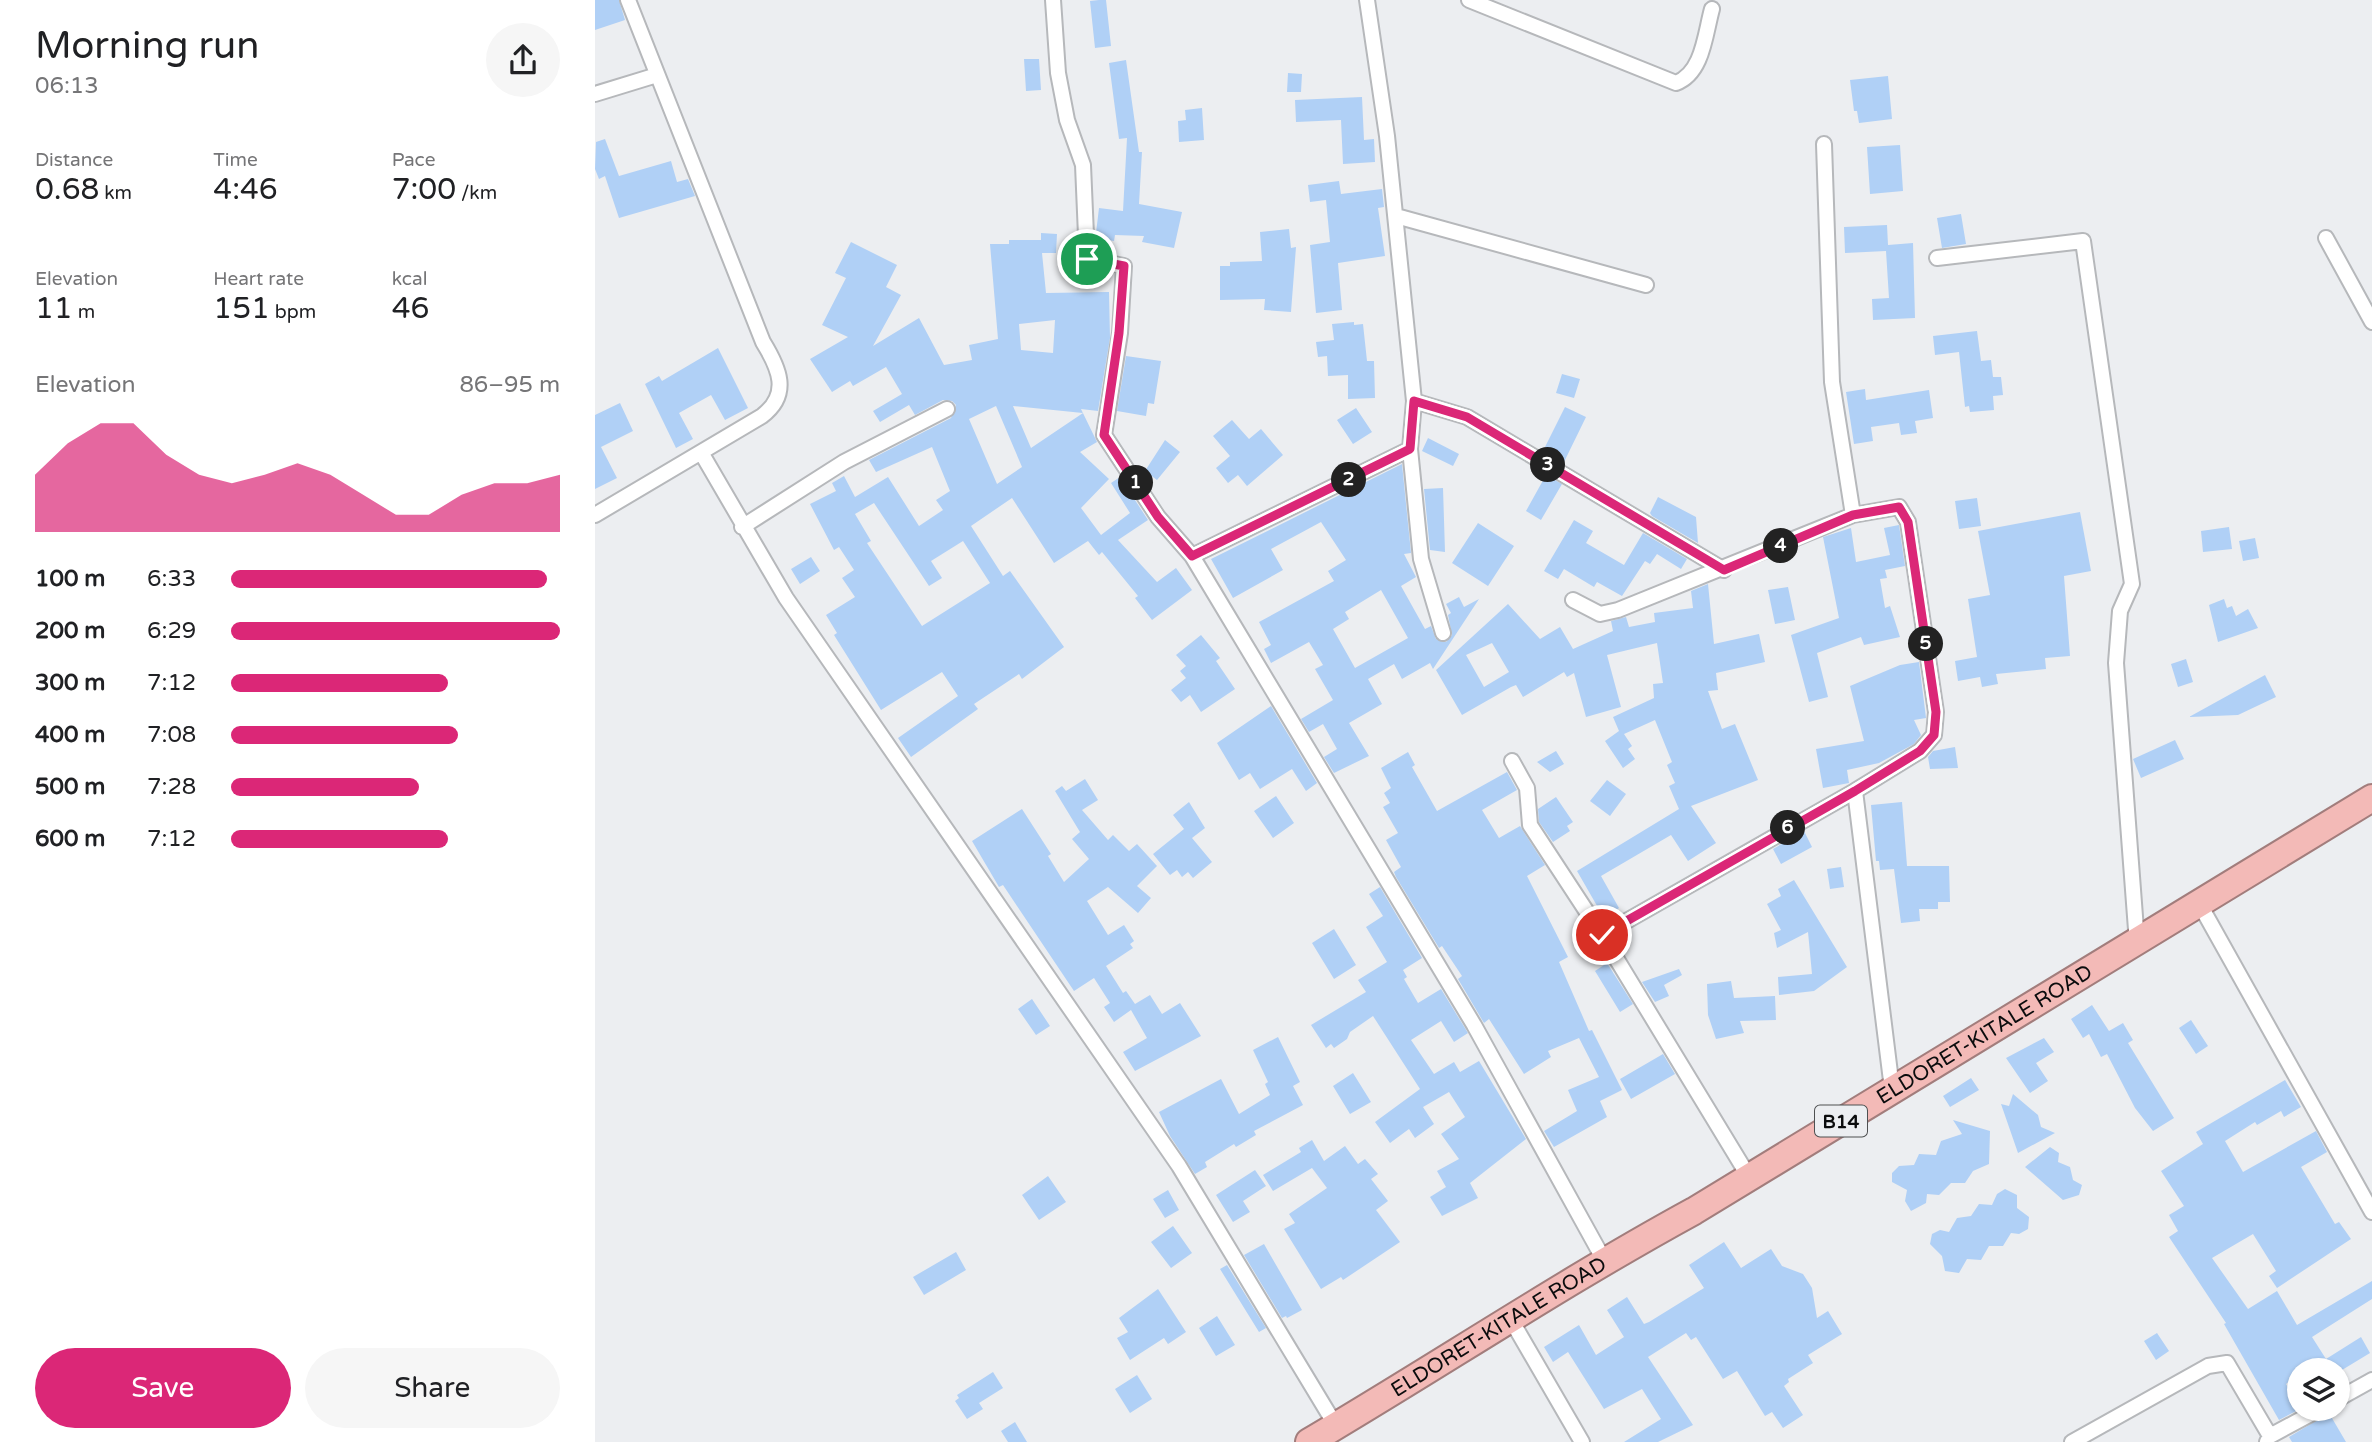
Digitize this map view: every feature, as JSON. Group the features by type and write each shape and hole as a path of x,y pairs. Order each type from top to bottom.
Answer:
{"highway":[{"name":"ELDORET-KITALE ROAD","path":"1309,1442 1435,1368 1604,1260 1749,1177 2372,798"}],"street":[{"path":"595,515 702,454 772,409 781,386 779,369 763,342 628,0"},
{"path":"1052,0 1062,96 1067,120 1083,165 1087,259 1124,266 1119,333 1104,435 1158,517 1192,556 1474,1025 1604,1260"},
{"path":"1367,0 1396,216 1414,401 1410,449 1421,559 1443,633"},
{"path":"1469,0 1676,83 1688,79 1696,67 1712,9"},
{"path":"595,94 657,75"},
{"path":"1824,144 1832,382 1853,515"},
{"path":"1396,216 1646,285"},
{"path":"2326,238 2372,322"},
{"path":"1937,258 2083,241 2131,584 2120,611 2116,663 2137,943"},
{"path":"1414,401 1467,417 1724,570"},
{"path":"742,527 844,462 947,409"},
{"path":"1192,556 1410,449"},
{"path":"702,454 742,527 802,621 1179,1166 1336,1426"},
{"path":"1573,600 1599,614 1618,610 1724,570 1853,515 1899,507 1908,522 1936,712 1934,735 1920,751 1602,935"},
{"path":"1512,761 1527,788 1530,825 1602,935 1749,1177"},
{"path":"1855,791 1892,1089"},
{"path":"2199,903 2372,1212"},
{"path":"1510,1318 1582,1442"},
{"path":"2072,1442 2207,1366 2227,1363 2268,1439 2299,1421"},
{"path":"2350,1392 2372,1380"}],"building":[{"path":"595,0 619,0 625,20 595,30"},
{"path":"1106,0 1111,46 1095,48 1090,1"},
{"path":"1024,59 1039,59 1041,90 1026,91"},
{"path":"1126,60 1139,152 1142,152 1139,204 1182,212 1174,248 1142,242 1144,236 1115,235 1114,241 1101,239 1101,234 1096,233 1099,208 1123,211 1127,138 1119,139 1109,63"},
{"path":"1288,73 1302,74 1301,92 1287,92"},
{"path":"1888,76 1892,119 1859,123 1857,111 1854,111 1850,80"},
{"path":"1362,97 1364,140 1374,139 1375,162 1343,164 1341,120 1296,122 1295,100"},
{"path":"1202,108 1204,140 1179,142 1178,121 1186,120 1185,110"},
{"path":"605,139 619,176 671,161 677,182 688,179 695,196 619,218 605,176 599,179 595,169 596,142"},
{"path":"1900,145 1903,191 1870,194 1867,147"},
{"path":"1339,181 1341,194 1382,189 1384,207 1378,208 1385,256 1338,263 1342,310 1316,313 1310,245 1330,242 1326,200 1310,202 1308,185"},
{"path":"1961,214 1966,244 1942,248 1937,218"},
{"path":"1887,225 1888,245 1913,243 1915,318 1873,320 1872,299 1889,298 1886,251 1845,253 1844,227"},
{"path":"1289,229 1291,248 1296,247 1291,312 1264,310 1265,299 1220,300 1220,266 1230,266 1230,262 1262,261 1260,232"},
{"path":"1041,233 1057,234 1056,253 1042,253 1046,293 1109,292 1110,338 1098,411 1081,409 1083,413 1097,442 1080,452 1109,479 1081,508 1101,535 1130,513 1111,483 1120,477 1148,520 1118,540 1157,582 1176,568 1192,590 1152,620 1135,598 1138,596 1102,552 1099,555 1088,541 1054,563 1012,498 971,526 1003,576 1010,571 1064,647 1022,679 1019,674 974,704 978,709 911,757 898,738 958,696 942,672 881,710 834,635 837,633 826,615 855,597 842,578 854,570 839,547 834,550 810,504 836,491 832,483 844,476 855,497 888,477 919,526 943,510 936,500 950,491 932,447 876,472 869,460 951,418 956,405 952,401 943,400 915,415 909,405 880,422 873,411 902,394 886,367 853,386 850,381 832,392 810,359 848,337 822,325 846,278 835,273 851,242 897,265 886,287 901,295 873,346 919,318 944,365 972,360 969,345 998,339 990,244 1009,244 1009,240 1041,240","holes":["1055,320 1053,353 1021,350 1019,324","996,406 1022,467 997,484 969,419","1013,406 1083,413 1031,448","874,503 929,586 942,578 931,561 963,541 990,583 922,626 867,543 871,541 855,514"]},
{"path":"1354,322 1354,325 1363,324 1367,361 1374,361 1375,398 1348,399 1348,375 1328,376 1327,356 1318,357 1316,342 1334,340 1332,324"},
{"path":"1977,331 1981,361 1991,360 1993,377 2001,377 2003,395 1993,396 1994,410 1970,412 1969,406 1965,407 1959,352 1935,355 1933,336"},
{"path":"718,348 748,408 725,420 711,395 679,413 693,439 676,448 645,384 659,376 662,381"},
{"path":"1126,356 1161,361 1154,404 1148,403 1146,416 1117,411"},
{"path":"1562,374 1580,379 1574,398 1556,393"},
{"path":"1865,389 1866,400 1929,390 1933,418 1915,421 1917,433 1901,435 1899,423 1871,427 1873,441 1854,444 1846,392"},
{"path":"620,403 633,431 601,447 617,478 595,489 595,415"},
{"path":"1565,407 1586,417 1564,462 1543,451"},
{"path":"1356,408 1372,432 1353,444 1337,420"},
{"path":"1232,420 1249,439 1261,429 1283,455 1247,486 1238,475 1228,483 1216,468 1230,456 1213,436"},
{"path":"1428,438 1459,454 1453,466 1422,451"},
{"path":"1165,440 1180,452 1157,480 1145,471"},
{"path":"1402,464 1411,553 1404,554 1416,577 1401,586 1425,629 1431,626 1436,639 1446,642 1452,635 1448,615 1451,613 1446,604 1459,597 1464,607 1479,599 1433,669 1430,663 1402,679 1394,664 1368,679 1382,704 1349,723 1369,756 1334,773 1324,757 1337,749 1323,724 1309,732 1301,719 1333,700 1315,669 1323,665 1309,642 1271,663 1264,649 1271,645 1259,622 1334,581 1328,571 1346,560 1321,522 1271,549 1283,570 1233,598 1211,559","holes":["1381,590 1408,638 1355,668 1333,629 1349,619 1345,612"]},
{"path":"1546,475 1562,484 1541,520 1526,511"},
{"path":"1443,488 1445,552 1430,550 1424,489"},
{"path":"1658,497 1696,517 1698,543 1652,516 1650,513"},
{"path":"1977,498 1981,526 1959,529 1955,501"},
{"path":"2080,512 2091,571 2064,576 2070,656 2045,658 2046,669 1996,674 1998,684 1982,687 1980,677 1958,681 1955,661 1977,657 1968,599 1990,595 1978,531"},
{"path":"1574,520 1593,531 1586,543 1624,565 1643,533 1687,559 1681,569 1657,554 1650,564 1645,561 1622,596 1597,582 1594,587 1564,569 1558,579 1544,571"},
{"path":"1478,523 1514,546 1488,586 1452,563"},
{"path":"1899,525 1905,566 1885,570 1887,578 1880,579 1885,608 1890,606 1900,637 1864,645 1861,637 1817,653 1828,697 1809,702 1791,635 1839,618 1823,537 1851,528 1856,562 1890,555 1884,528"},
{"path":"2229,527 2232,549 2203,552 2201,531"},
{"path":"2255,538 2259,558 2243,561 2239,541"},
{"path":"811,557 820,571 800,584 791,569"},
{"path":"1708,584 1714,644 1759,634 1765,662 1716,673 1718,690 1708,691 1722,729 1735,724 1758,780 1691,806 1716,843 1688,861 1671,835 1601,876 1619,908 1604,918 1577,871 1679,809 1669,786 1675,783 1667,765 1672,762 1655,720 1624,734 1632,746 1628,749 1635,759 1623,768 1605,741 1619,731 1613,717 1654,698 1653,684 1663,683 1657,643 1607,655 1621,707 1586,717 1574,673 1567,677 1564,672 1523,697 1516,685 1462,715 1436,670 1508,604 1540,639 1560,627 1573,649 1613,631 1611,621 1626,617 1629,627 1655,622 1654,613 1693,608 1691,591","holes":["1492,643 1509,672 1484,687 1466,655"]},
{"path":"1788,587 1795,620 1775,624 1768,590"},
{"path":"2224,599 2227,608 2232,606 2236,616 2248,609 2258,628 2218,642 2209,605"},
{"path":"1201,635 1220,658 1216,661 1235,689 1201,712 1190,695 1181,702 1171,690 1186,678 1180,671 1186,666 1176,655"},
{"path":"2186,659 2193,682 2178,687 2171,664"},
{"path":"1919,662 1926,718 1914,720 1921,735 1914,744 1879,763 1847,770 1849,783 1823,788 1816,749 1864,741 1850,686 1900,665"},
{"path":"2265,675 2276,697 2238,715 2189,717"},
{"path":"1271,706 1317,783 1306,791 1292,769 1260,789 1250,773 1239,780 1217,743"},
{"path":"2175,740 2184,759 2141,778 2133,759"},
{"path":"1955,747 1958,768 1930,769 1928,757 1933,751"},
{"path":"1556,751 1564,764 1550,772 1537,762"},
{"path":"1408,752 1415,765 1412,767 1437,811 1507,772 1517,790 1482,810 1499,838 1520,826 1545,865 1527,876 1568,957 1559,962 1589,1031 1592,1030 1622,1090 1600,1101 1607,1117 1554,1147 1544,1131 1577,1111 1568,1090 1599,1077 1579,1038 1548,1051 1551,1057 1524,1074 1489,1019 1484,1023 1458,979 1462,976 1442,946 1439,948 1396,877 1394,872 1401,867 1386,840 1398,833 1383,807 1390,803 1384,793 1391,788 1381,768"},
{"path":"1085,779 1098,800 1082,810 1108,840 1113,835 1129,851 1137,844 1157,866 1137,886 1151,898 1138,913 1108,887 1087,901 1108,935 1124,925 1134,941 1130,944 1133,948 1106,966 1123,993 1126,991 1135,1004 1150,995 1162,1014 1180,1003 1201,1036 1135,1071 1123,1052 1147,1038 1131,1010 1114,1022 1104,1007 1110,1003 1094,978 1074,991 1003,885 999,887 972,841 1022,809 1051,854 1048,856 1064,882 1089,859 1072,839 1080,832 1055,791 1062,786 1066,791"},
{"path":"1607,780 1626,794 1610,816 1590,801"},
{"path":"1276,796 1294,823 1273,838 1254,811"},
{"path":"1556,797 1573,822 1567,826 1570,831 1553,842 1539,822 1538,809"},
{"path":"1189,802 1205,828 1192,838 1212,862 1193,878 1188,872 1182,877 1177,870 1170,875 1153,854 1184,829 1173,815"},
{"path":"1902,802 1907,866 1949,866 1950,902 1938,902 1938,909 1919,909 1920,921 1901,923 1894,869 1880,870 1879,861 1876,861 1871,805"},
{"path":"1804,831 1812,847 1781,864 1773,849"},
{"path":"1841,867 1844,887 1830,889 1827,869"},
{"path":"1794,880 1847,967 1814,991 1779,995 1778,977 1812,974 1808,932 1777,948 1774,933 1781,930 1767,904 1781,896 1778,889"},
{"path":"1380,887 1422,958 1403,970 1407,977 1404,979 1418,1003 1441,989 1468,1033 1454,1042 1441,1021 1411,1040 1434,1074 1454,1062 1460,1072 1479,1061 1526,1139 1470,1183 1478,1198 1442,1216 1430,1197 1446,1187 1437,1171 1459,1159 1441,1134 1465,1117 1449,1092 1423,1107 1434,1124 1415,1138 1409,1129 1390,1143 1375,1122 1420,1089 1373,1016 1350,1032 1347,1039 1334,1048 1331,1044 1326,1048 1311,1025 1366,992 1358,980 1387,962 1366,927 1383,916 1369,894"},
{"path":"1334,929 1356,965 1334,979 1312,943"},
{"path":"1607,963 1633,1004 1620,1012 1595,971"},
{"path":"1679,969 1682,975 1664,985 1669,996 1655,1002 1642,982"},
{"path":"1731,981 1734,998 1775,996 1776,1020 1740,1021 1744,1033 1716,1039 1708,1015 1707,984"},
{"path":"1032,999 1050,1026 1036,1035 1018,1009"},
{"path":"2092,1005 2109,1031 2123,1023 2133,1040 2128,1043 2174,1118 2153,1131 2135,1108 2107,1054 2101,1057 2089,1034 2083,1038 2071,1019"},
{"path":"2191,1020 2208,1046 2196,1054 2179,1028"},
{"path":"1278,1037 1300,1082 1293,1086 1303,1105 1254,1131 1256,1135 1236,1147 1234,1144 1205,1162 1207,1167 1195,1174 1170,1136 1159,1112 1221,1079 1239,1114 1270,1095 1265,1084 1268,1082 1253,1050"},
{"path":"2044,1038 2054,1052 2036,1063 2048,1081 2030,1093 2006,1058"},
{"path":"1663,1054 1675,1074 1631,1099 1620,1079"},
{"path":"1353,1073 1371,1102 1350,1114 1333,1086"},
{"path":"1971,1078 1979,1090 1950,1107 1943,1096"},
{"path":"2285,1080 2301,1107 2284,1117 2281,1111 2257,1125 2255,1122 2225,1141 2243,1172 2316,1131 2327,1152 2301,1167 2335,1224 2339,1222 2351,1239 2277,1288 2269,1276 2276,1271 2253,1234 2212,1258 2248,1309 2277,1291 2297,1325 2372,1281 2372,1299 2312,1337 2325,1358 2287,1358 2287,1416 2279,1420 2224,1324 2226,1323 2169,1237 2178,1231 2169,1215 2184,1206 2161,1171 2203,1144 2196,1132"},
{"path":"2013,1094 2038,1115 2041,1127 2055,1133 2018,1153 2001,1104 2009,1106"},
{"path":"1953,1120 1990,1131 1989,1164 1973,1171 1965,1183 1951,1183 1939,1195 1927,1194 1926,1203 1911,1211 1905,1201 1907,1190 1892,1182 1892,1173 1899,1166 1914,1165 1919,1154 1936,1155 1941,1141 1962,1134"},
{"path":"1312,1140 1324,1161 1345,1146 1358,1164 1365,1159 1378,1174 1371,1179 1388,1201 1376,1210 1400,1242 1343,1280 1341,1277 1321,1289 1284,1229 1295,1223 1289,1214 1327,1188 1312,1168 1273,1191 1263,1175 1301,1152 1299,1148"},
{"path":"2050,1147 2059,1153 2058,1162 2070,1167 2073,1180 2082,1185 2079,1195 2063,1200 2025,1167"},
{"path":"1255,1170 1266,1186 1243,1201 1250,1212 1233,1222 1216,1195"},
{"path":"1048,1176 1066,1202 1039,1220 1022,1195"},
{"path":"2005,1189 2017,1195 2017,1208 2029,1217 2028,1229 2019,1234 2011,1233 2003,1246 1989,1246 1981,1260 1967,1259 1959,1273 1945,1271 1942,1256 1930,1244 1932,1234 1940,1230 1949,1232 1957,1218 1971,1216 1979,1204 1992,1205 1997,1194"},
{"path":"1168,1190 1179,1210 1165,1218 1153,1199"},
{"path":"1173,1226 1192,1253 1171,1268 1151,1242"},
{"path":"1724,1242 1741,1268 1771,1249 1782,1266 1803,1274 1812,1288 1817,1318 1828,1311 1842,1334 1808,1355 1813,1363 1788,1379 1789,1382 1784,1386 1803,1415 1783,1428 1772,1412 1765,1416 1737,1371 1723,1379 1696,1337 1691,1340 1686,1333 1648,1357 1693,1425 1658,1442 1624,1442 1661,1419 1642,1389 1604,1409 1568,1352 1553,1362 1544,1347 1579,1325 1596,1355 1624,1337 1607,1310 1627,1297 1644,1324 1649,1322 1704,1288 1689,1265"},
{"path":"1264,1244 1302,1310 1287,1318 1282,1318 1244,1255"},
{"path":"956,1252 966,1270 924,1295 913,1277"},
{"path":"1227,1265 1266,1328 1259,1332 1220,1269"},
{"path":"1158,1289 1186,1332 1168,1344 1164,1338 1130,1360 1117,1338 1128,1332 1119,1318"},
{"path":"1217,1316 1235,1345 1216,1356 1199,1328"},
{"path":"2157,1333 2169,1351 2156,1360 2144,1341"},
{"path":"2361,1337 2370,1353 2350,1365 2350,1358 2328,1358"},
{"path":"993,1372 1003,1388 979,1403 983,1409 967,1419 955,1401 959,1398 957,1395"},
{"path":"1137,1375 1152,1399 1130,1413 1115,1389"},
{"path":"2316,1421 2334,1421 2346,1442 2292,1442 2289,1437"},
{"path":"1015,1422 1027,1442 1008,1442 1001,1431"}],"route":[{"path":"1087,259 1124,266 1119,333 1104,435 1158,517 1192,556 1410,449 1414,401 1467,417 1724,570 1853,515 1885,507 1899,507 1908,522 1936,712 1934,735 1920,751 1855,791 1602,935"}]}
